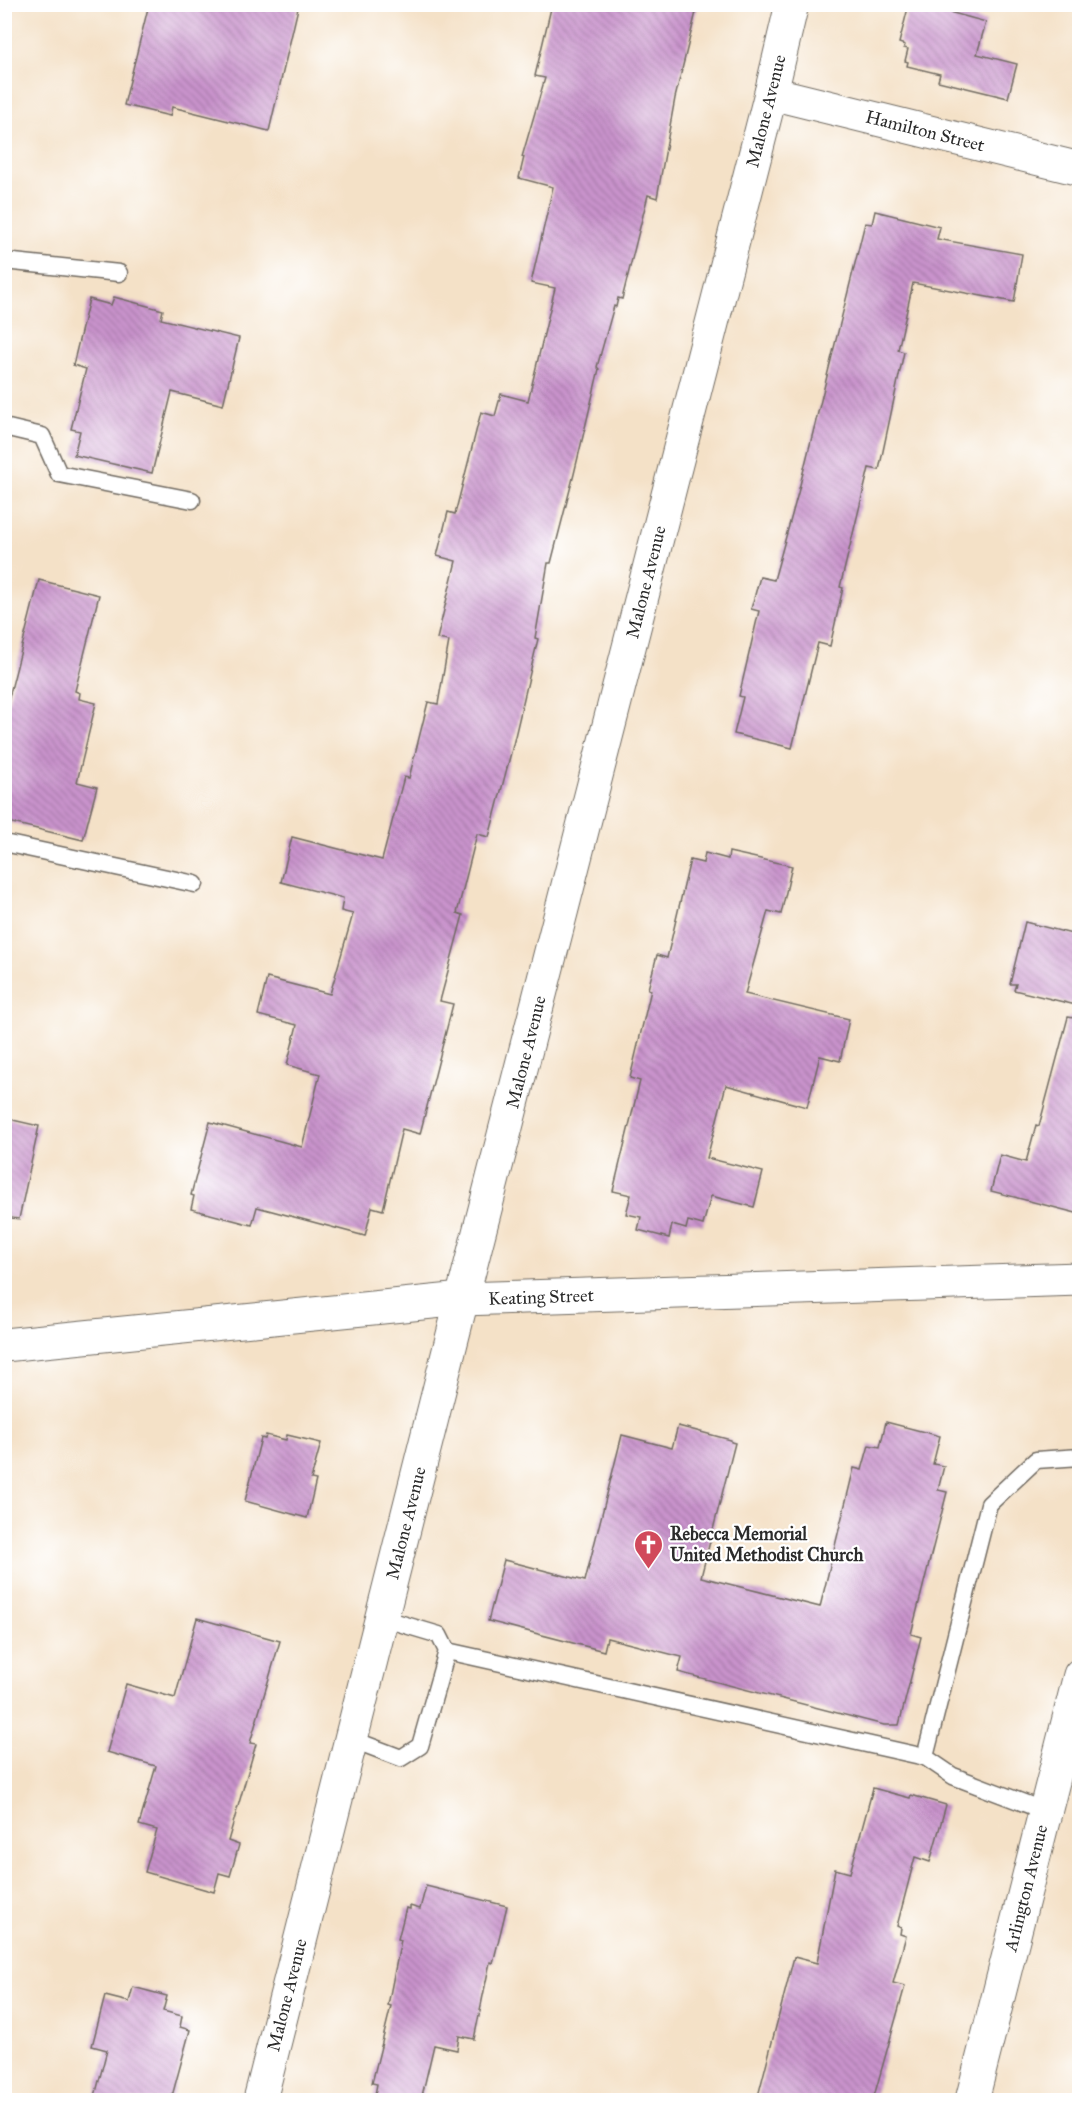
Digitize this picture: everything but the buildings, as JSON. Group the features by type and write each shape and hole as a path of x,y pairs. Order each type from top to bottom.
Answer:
{"street":[{"name":"Malone Avenue","path":"260,2100 792,4"},
{"name":"Hamilton Street","path":"771,93 1080,169"},
{"name":"Keating Street","path":"4,1345 462,1299 1080,1279"},
{"name":"Arlington Avenue","path":"972,2100 1080,1676"}],"lane":[{"path":"4,261 119,273"},
{"path":"4,427 42,436 59,474 192,500"},
{"path":"4,843 195,884"},
{"path":"926,1757 989,1504 1036,1460 1080,1457"},
{"path":"351,1739 401,1758 420,1746 447,1651 439,1635 382,1618"},
{"path":"447,1651 926,1757 953,1776 1045,1811"}],"place":[{"name":"Rebecca Memorial United Methodist Church","path":"649,1570"}]}
